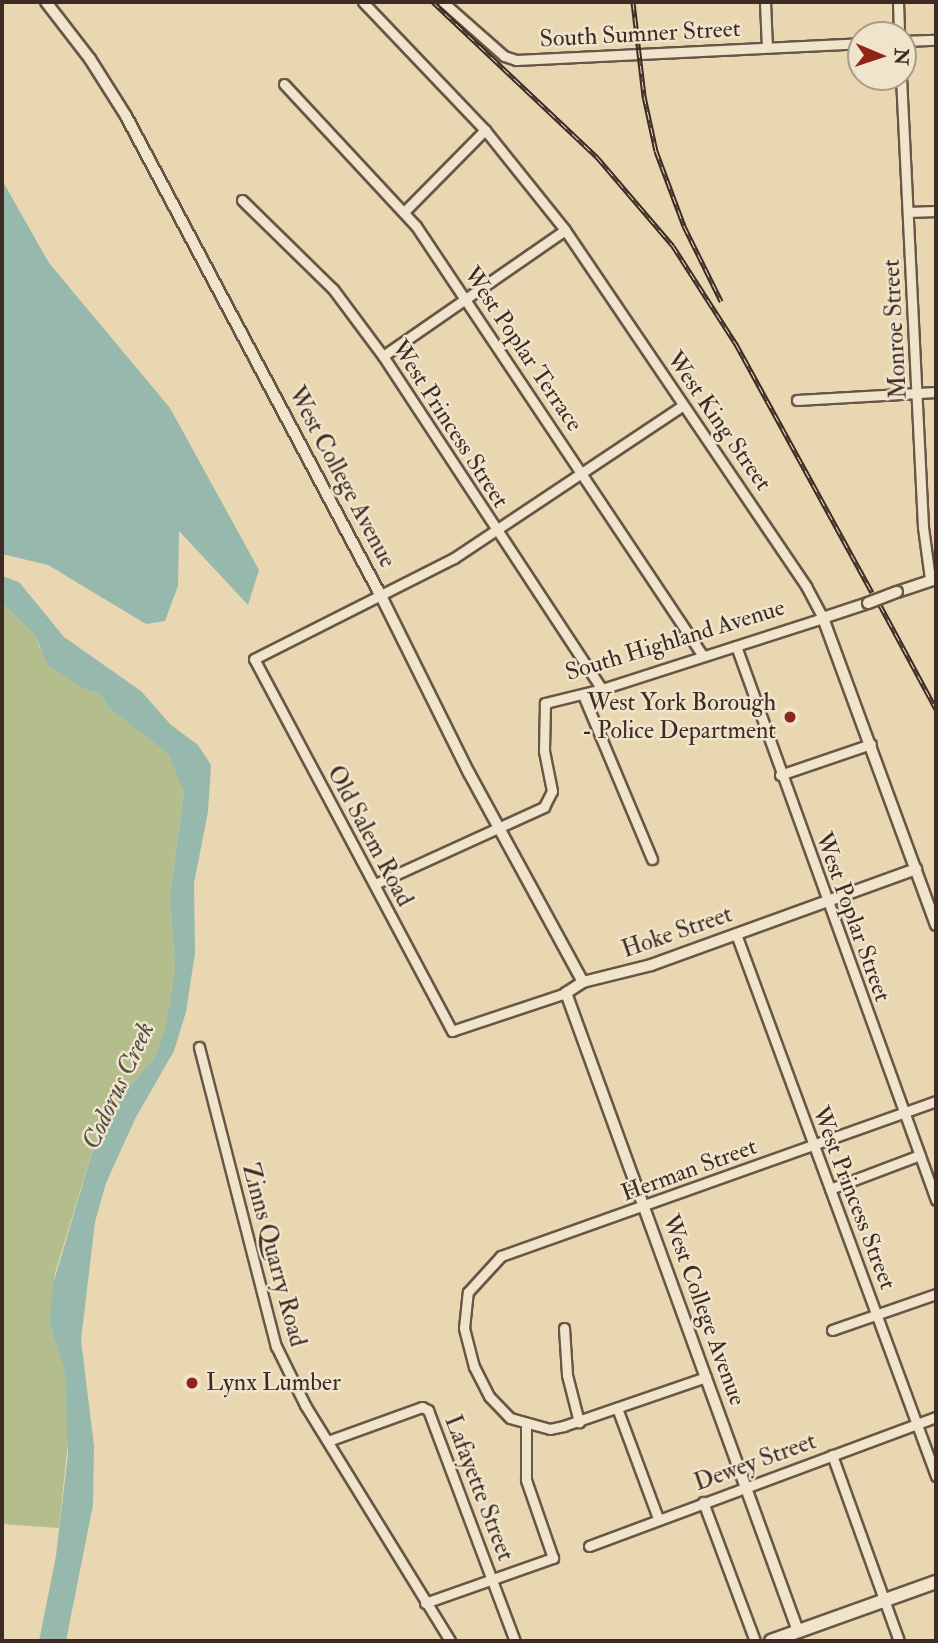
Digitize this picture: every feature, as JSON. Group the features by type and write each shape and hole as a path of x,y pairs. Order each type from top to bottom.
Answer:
{"main road":[{"path":"771,1641 800,1636 884,1600 936,1582"}],"street":[{"name":"West College Avenue","path":"46,2 90,58 126,116 583,982"},
{"name":"West King Street","path":"363,2 485,130 565,230 806,586 823,618 936,925"},
{"name":"South Sumner Street","path":"443,2 510,60 847,44"},
{"path":"765,2 767,47"},
{"path":"898,2 899,21"},
{"path":"917,41 936,40"},
{"name":"West Poplar Terrace","path":"284,84 405,211 704,656"},
{"name":"Monroe Street","path":"902,91 918,393 933,579"},
{"path":"405,211 485,130"},
{"name":"West Princess Street","path":"242,200 333,289 383,356 602,689"},
{"path":"908,212 936,211"},
{"path":"383,356 565,230"},
{"path":"797,400 936,392"},
{"path":"382,598 498,531 682,406"},
{"name":"South Highland Avenue","path":"375,884 499,825 544,807 552,791 544,751 545,703 602,689 823,618 933,579"},
{"name":"Old Salem Road","path":"382,598 254,659 452,1031"},
{"name":"West Poplar Street","path":"736,646 780,775 936,1200"},
{"path":"583,695 652,859"},
{"path":"780,775 871,744"},
{"name":"Hoke Street","path":"452,1031 566,993 583,982 651,965 916,869"},
{"name":"West Princess Street","path":"736,933 936,1476"},
{"name":"West College Avenue","path":"566,993 800,1636"},
{"name":"Zinns Quarry Road","path":"199,1047 276,1346 328,1441 450,1641"},
{"name":"Herman Street","path":"526,1424 510,1418 482,1385 464,1328 468,1292 501,1256 936,1101"},
{"path":"830,1189 919,1155"},
{"path":"832,1330 936,1294"},
{"path":"565,1328 567,1375 579,1422"},
{"path":"425,1603 553,1558 526,1480 526,1424 551,1429 579,1422 706,1377"},
{"name":"Lafayette Street","path":"328,1441 422,1407 428,1410 515,1641"},
{"path":"617,1408 658,1518"},
{"name":"Dewey Street","path":"589,1546 658,1518 936,1417"},
{"path":"832,1455 899,1641"},
{"path":"703,1502 755,1641"}],"green space":[{"path":"2,603 35,636 39,647 82,688 99,693 109,708 168,754 184,791 170,894 175,969 165,1029 154,1058 121,1097 97,1136 55,1273 49,1323 65,1372 69,1432 59,1528 2,1524"}],"water":[{"path":"2,180 49,263 170,408 259,570 248,605 179,531 178,586 165,621 146,624 48,565 2,554"},
{"path":"2,576 19,582 64,637 141,691 171,725 198,745 211,765 208,812 194,883 195,953 186,1012 174,1051 136,1117 106,1183 95,1222 81,1340 94,1446 93,1505 66,1641 39,1641 56,1556 68,1454 65,1372 49,1323 53,1284 97,1136 121,1097 154,1058 165,1029 175,969 170,894 184,792 168,754 109,708 99,693 82,688 48,665 35,636 2,603"}],"railway":[{"path":"433,2 597,157 673,246 736,344 872,592"},
{"path":"633,2 644,96 656,151 684,226 721,301"},
{"path":"880,605 936,709"}],"place":[{"name":"West York Borough - Police Department","path":"790,717"},
{"name":"Lynx Lumber","path":"192,1383"}],"water label":[{"name":"Codorus Creek","path":"119,1086"}]}
